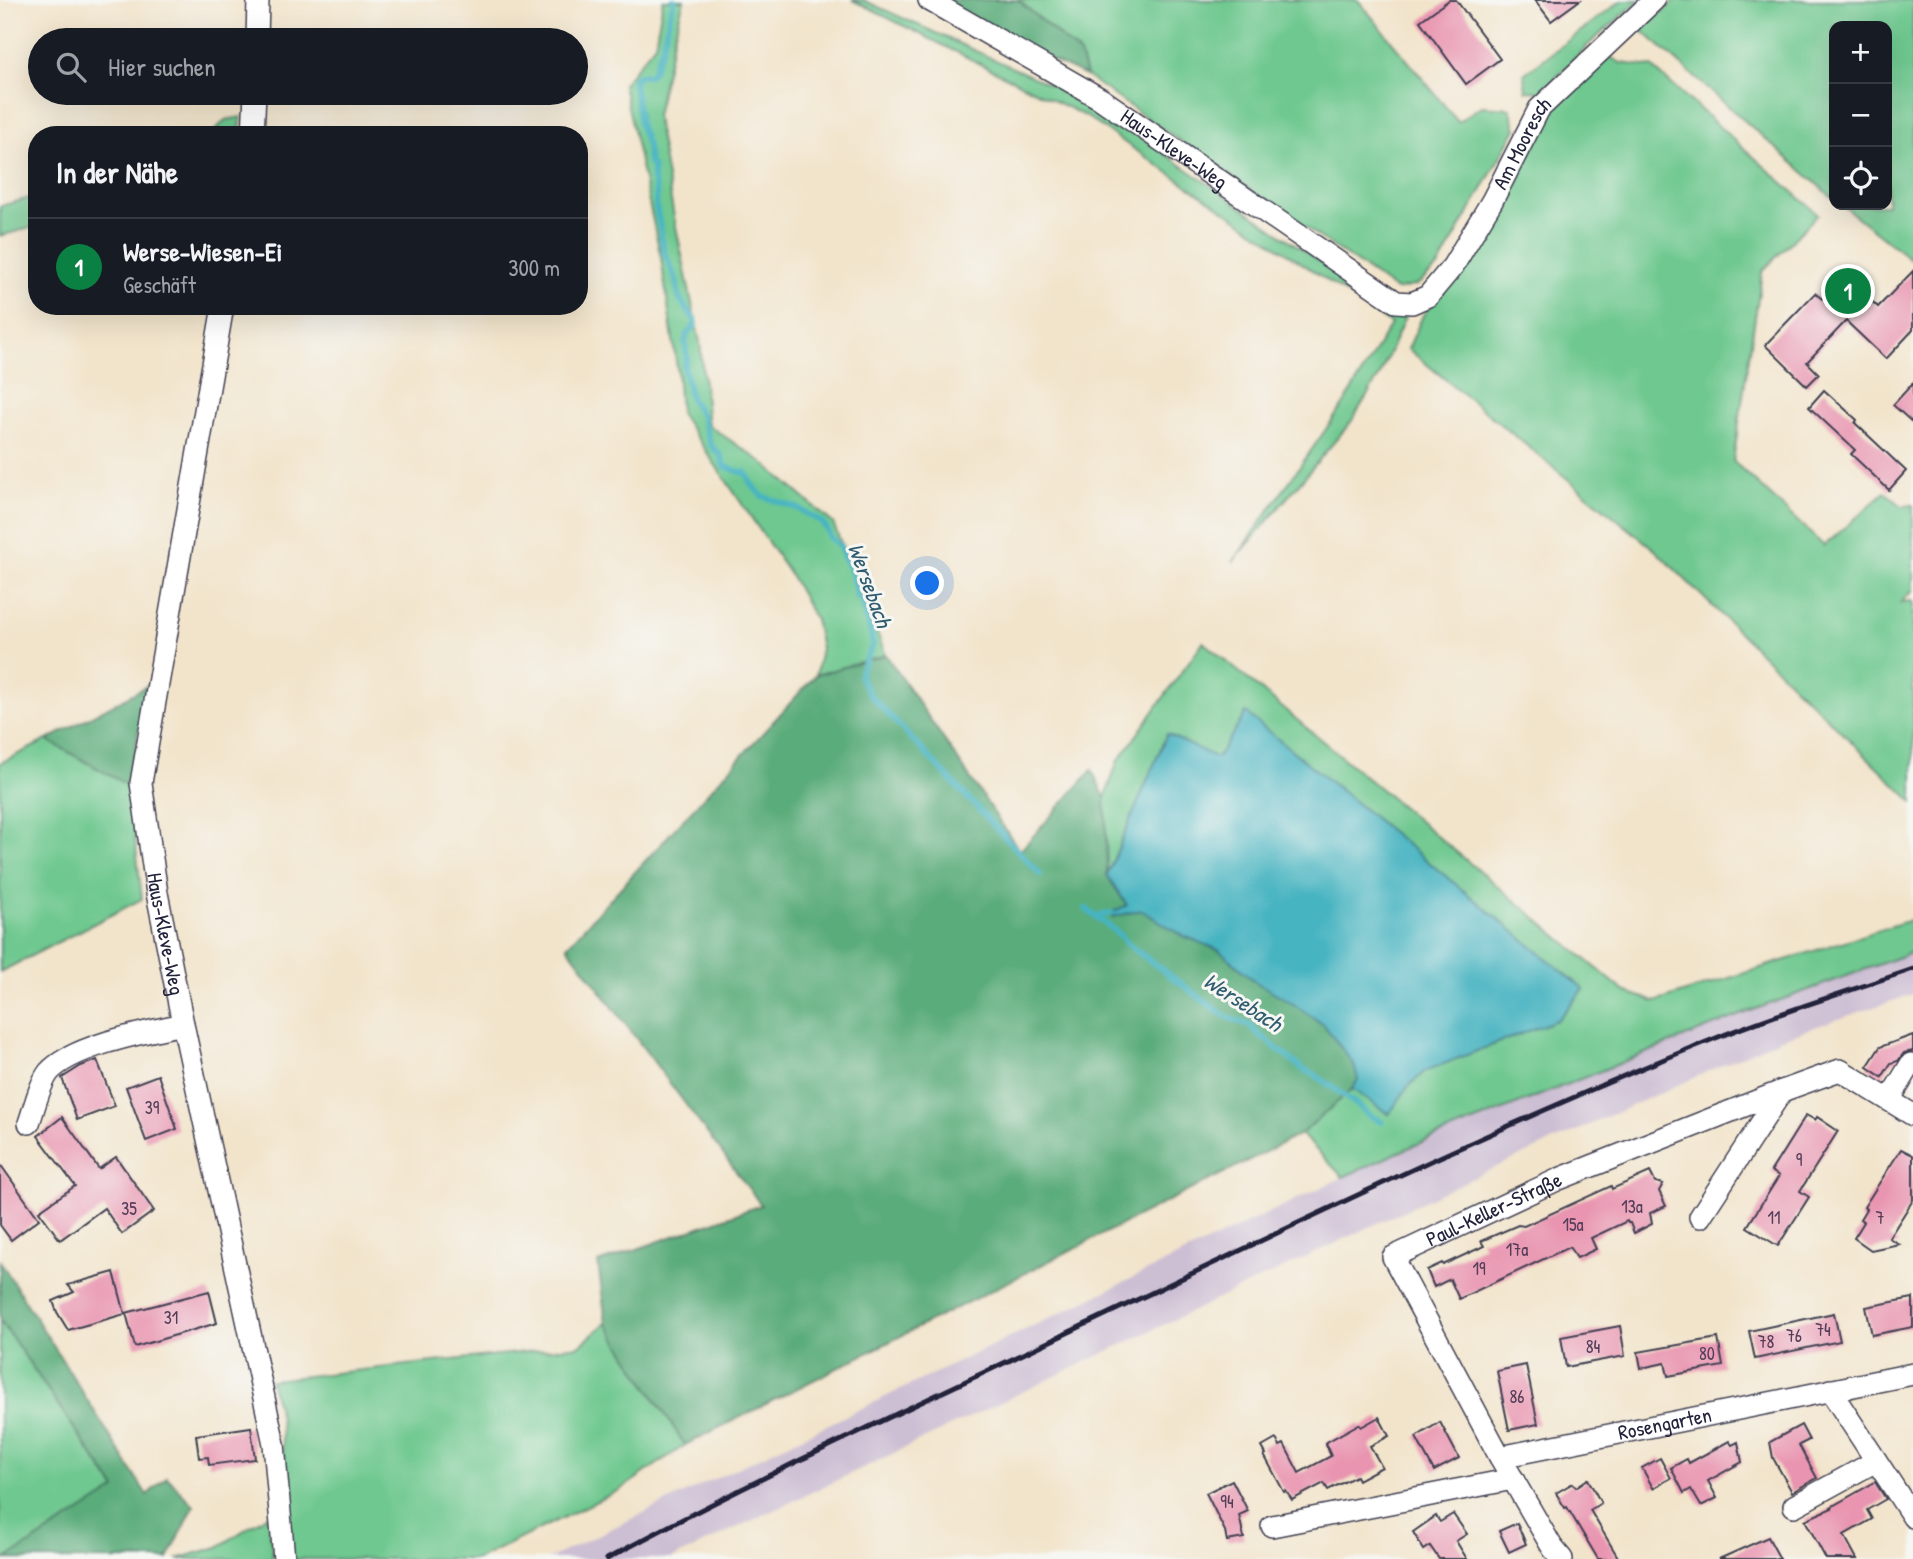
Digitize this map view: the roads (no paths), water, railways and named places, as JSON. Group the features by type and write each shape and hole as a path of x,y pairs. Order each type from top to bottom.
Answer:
{"street":[{"path":"257,28 258,0"},
{"name":"Haus-Kleve-Weg","path":"929,0 1101,99 1396,302 1412,303"},
{"name":"Am Mooresch","path":"1412,303 1427,296 1453,266 1492,201 1539,109 1654,0"},
{"path":"253,126 254,105"},
{"name":"Haus-Kleve-Weg","path":"221,315 141,783 158,893 183,1024 274,1444 284,1559"},
{"path":"29,1123 48,1074 62,1062 95,1046 183,1024"},
{"path":"1889,1100 1912,1064"},
{"name":"Paul-Keller-Straße","path":"1550,1555 1513,1479 1393,1256 1559,1179 1840,1070 1913,1115"},
{"path":"1700,1217 1782,1091"},
{"name":"Rosengarten","path":"1500,1457 1913,1374"},
{"path":"1830,1390 1913,1517"},
{"path":"1794,1506 1877,1461"},
{"path":"1272,1526 1513,1479"}],"water":[{"path":"1246,713 1584,989 1557,1020 1425,1071 1407,1088 1389,1114 1352,1089 1358,1080 1354,1065 1324,1025 1256,982 1219,950 1184,936 1141,910 1113,917 1111,913 1127,905 1107,875 1167,734 1217,758"}],"waterway":[{"name":"Wersebach","path":"674,0 661,51 652,73 638,76 634,82 640,126 653,168 664,251 676,279 679,297 695,319 695,326 687,334 685,343 687,358 684,367 691,399 702,416 712,447 721,455 724,466 746,472 751,484 762,496 797,508 820,521 830,538 840,546 852,573 856,595 862,601 870,629 873,645 860,677 870,695 1040,874"},
{"name":"Wersebach","path":"1086,909 1119,934 1126,943 1225,1016 1251,1026 1304,1070 1314,1074 1367,1114 1382,1122"},
{"path":"1097,917 1111,913"}],"railway":[{"path":"607,1559 725,1497 845,1439 1477,1140 1740,1029 1913,969"}],"place":[{"name":"Werse-Wiesen-Ei","path":"1848,291"}]}
